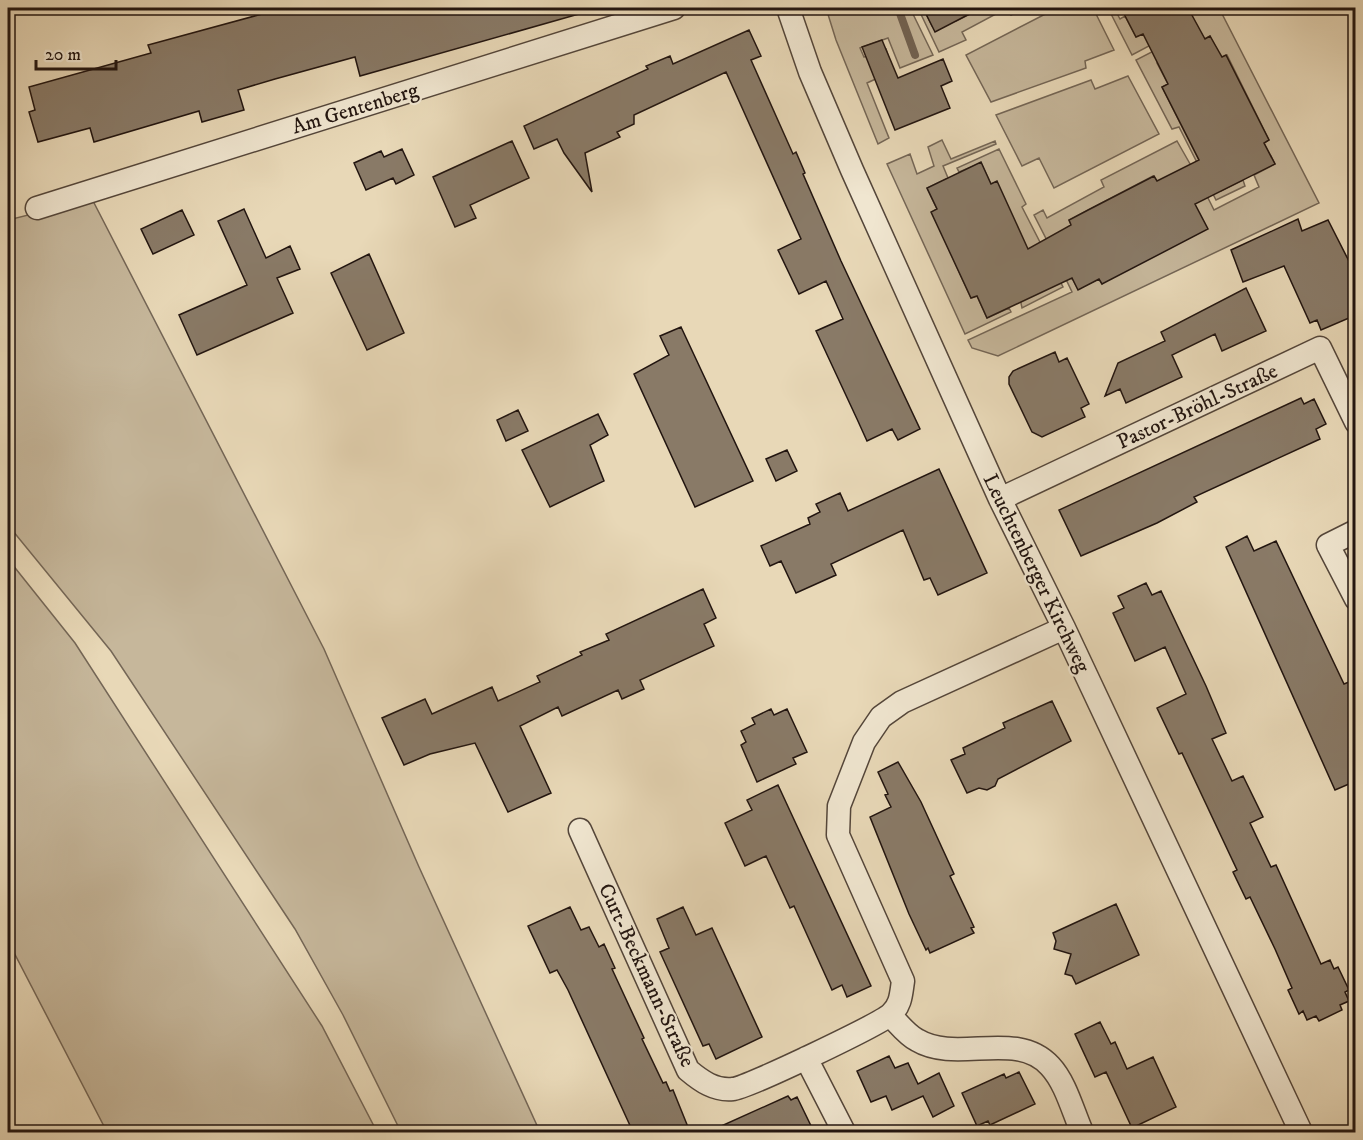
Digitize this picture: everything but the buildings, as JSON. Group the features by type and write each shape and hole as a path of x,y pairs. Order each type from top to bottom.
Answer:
{"street":[{"name":"Am Gentenberg","path":"37,208 674,8"},
{"name":"Leuchtenberger Kirchweg","path":"788,8 810,72 847,159 1000,499 1064,628 1301,1132"},
{"name":"Pastor-Bröhl-Straße","path":"1000,499 1320,348 1356,422"},
{"path":"1354,591 1328,545 1356,531"},
{"path":"1064,628 902,702 881,717 864,742 839,806 838,835 903,981 901,1001 890,1015 918,1041 954,1049 1018,1049 1031,1053 1049,1064 1057,1075 1082,1132"},
{"name":"Curt-Beckmann-Straße","path":"580,830 688,1070 702,1082 716,1087 735,1089 806,1058 890,1015"},
{"path":"806,1058 844,1132"}],"shaded area":[{"path":"826,8 910,8 933,55 900,68 888,38 860,48 864,57 886,49 893,71 867,83 889,138 878,144 836,40"},
{"path":"918,8 923,8 932,26 956,21 982,8 1007,8 962,32 966,40 939,52"},
{"path":"1007,8 1026,8 1011,15"},
{"path":"1057,8 1093,8 1114,50 1085,61 1086,68 991,102 966,55"},
{"path":"1108,8 1114,8 1120,19 1125,16 1136,37 1158,26 1164,38 1132,55"},
{"path":"1189,8 1219,8 1319,203 998,356 972,348 968,340 1072,292 1062,271 1067,269 1078,289 1099,279 1102,284 1193,201 1206,194 1214,210 1259,187 1254,175 1275,164 1264,143 1269,140 1227,55 1221,58 1210,36 1189,47 1168,20"},
{"path":"1173,41 1178,52 1157,63 1168,84 1162,87 1205,172 1211,170 1221,191 1243,180 1245,186 1216,200 1179,127 1172,129 1136,60"},
{"path":"1128,76 1159,134 1054,188 1039,158 1022,166 996,115 1091,80 1095,89"},
{"path":"942,140 951,159 995,141 996,144 943,166 948,178 927,188 937,209 932,212 971,298 977,296 987,318 1009,308 1011,312 965,334 887,164 910,154 917,174 934,166 928,147"},
{"path":"1177,141 1202,185 1157,182 1153,176 1069,220 1072,225 1057,260 1034,215 1043,210 1047,218 1104,187 1101,180"},
{"path":"999,149 1026,204 1022,207 1063,287 1022,308 996,182 991,184 981,163 959,172 957,168"},
{"path":"92,199 324,649 419,867 540,1132 401,1132 343,1015 295,929 111,651 8,525 8,220"},
{"path":"8,559 75,643 322,1026 377,1132 107,1132 8,941"}],"waterway":[{"path":"898,8 915,55"}]}
